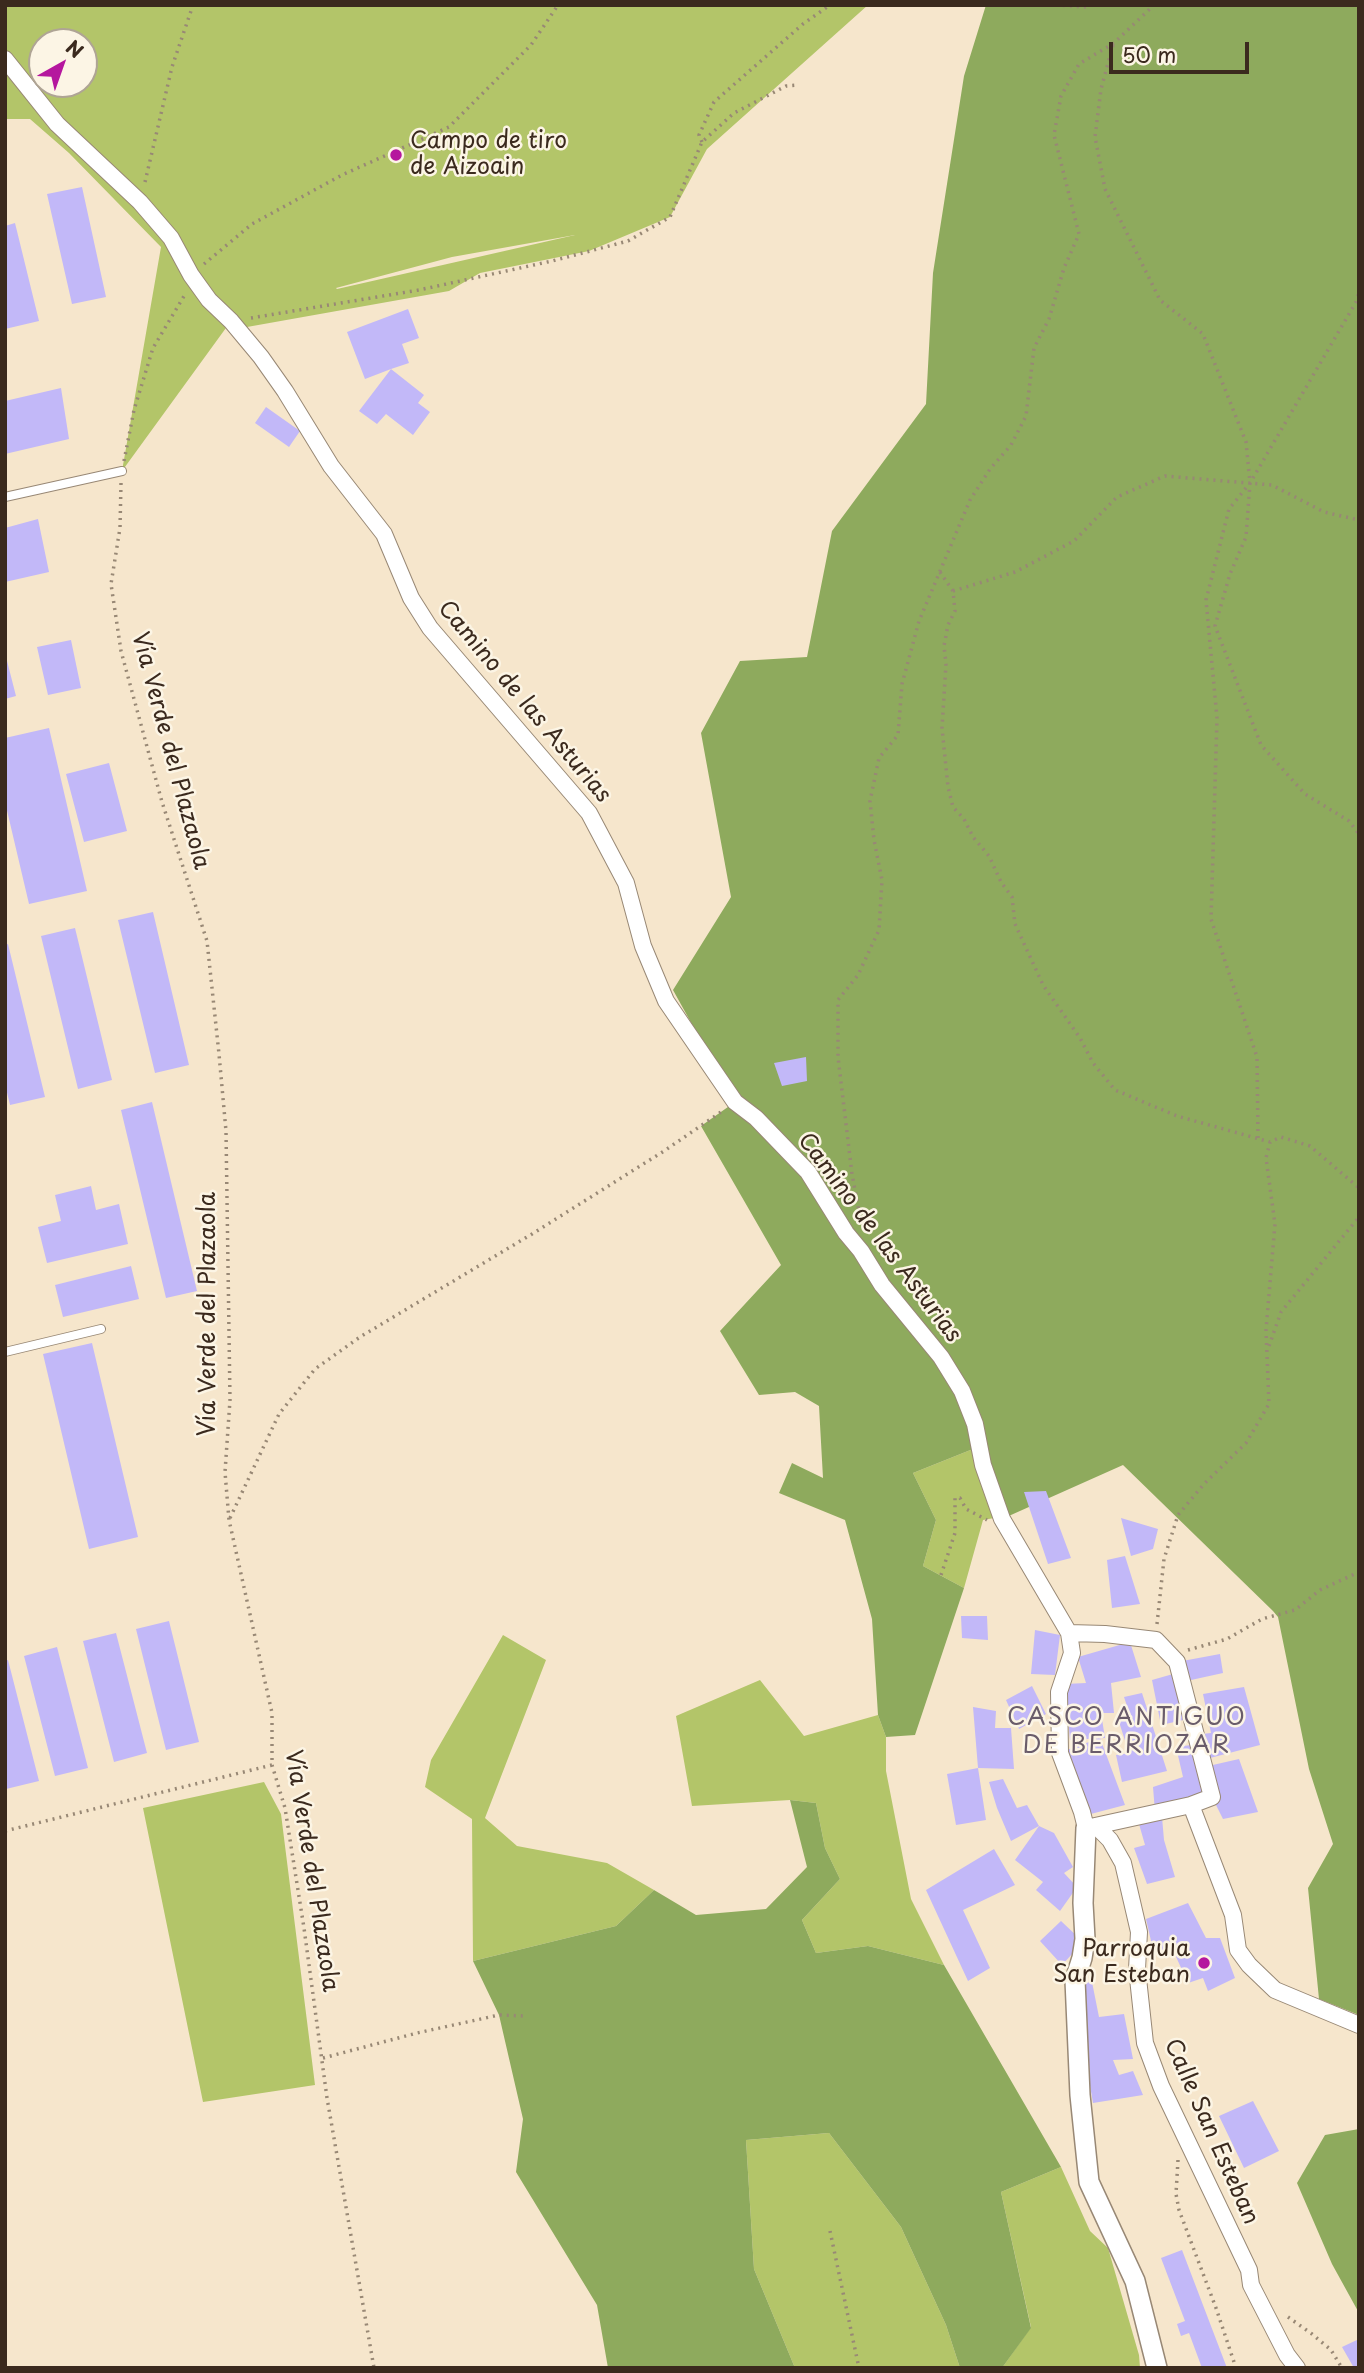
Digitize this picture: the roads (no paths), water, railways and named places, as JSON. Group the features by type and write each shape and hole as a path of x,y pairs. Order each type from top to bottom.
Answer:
{"street":[{"name":"Camino de las Asturias","path":"5,59 57,124 140,202 172,238 191,275 209,300 231,321 285,391 331,466 384,534 411,598 430,628 589,813 626,883 643,946 666,1001 735,1102 756,1118 818,1185 830,1210 861,1251 882,1285 941,1357 962,1391 971,1413 983,1465 1003,1519 1069,1633"},
{"path":"1069,1633 1156,1640 1177,1662 1212,1797 1191,1805 1091,1828 1083,1903 1085,1939 1075,1980 1080,2095 1088,2182 1135,2281 1157,2368"},
{"name":"Calle San Esteban","path":"1069,1633 1072,1653 1059,1692 1060,1754 1082,1812 1091,1828 1110,1840 1123,1863 1139,1932 1137,1969 1145,2043 1161,2086 1249,2270 1251,2285 1287,2355 1297,2368"},
{"path":"1191,1805 1233,1915 1238,1950 1249,1965 1275,1990 1359,2025"}],"lane":[{"path":"5,497 122,471"},
{"path":"5,1352 101,1329"}],"place":[{"name":"Campo de tiro de Aizoain","path":"396,155"},
{"name":"Parroquia San Esteban","path":"1204,1963"}],"district":[{"name":"CASCO ANTIGUO DE BERRIOZAR","path":"1127,1732"}]}
